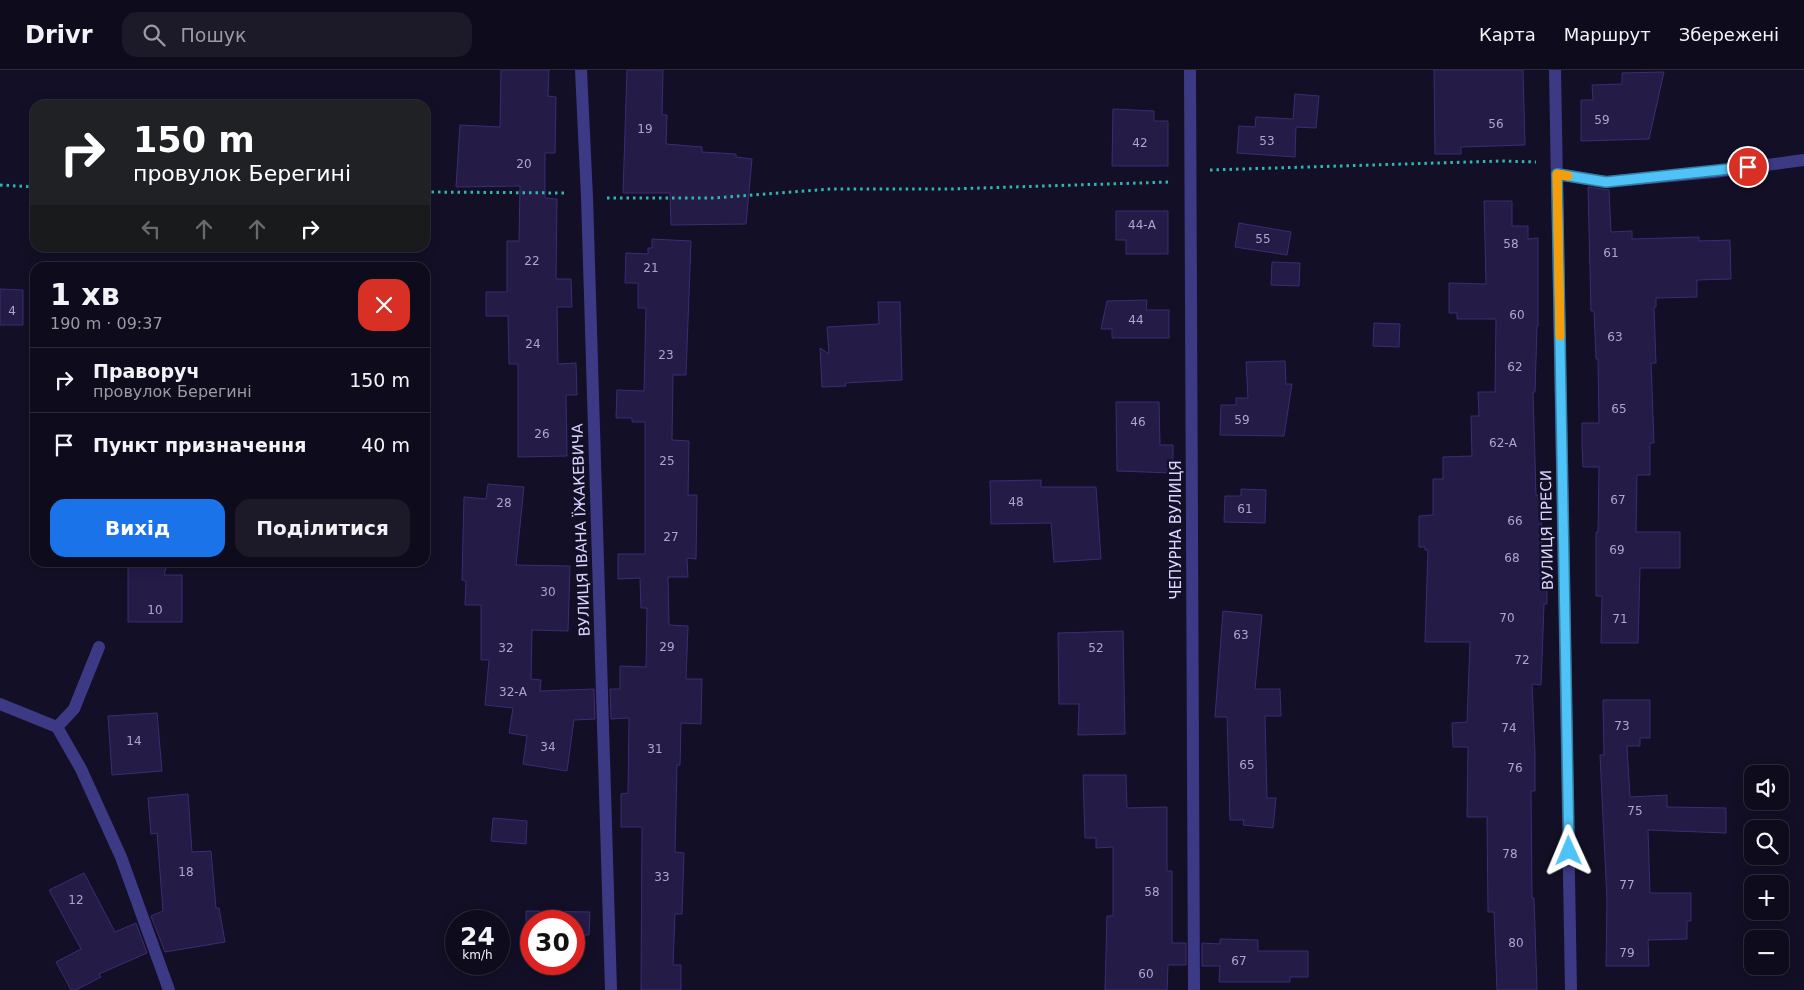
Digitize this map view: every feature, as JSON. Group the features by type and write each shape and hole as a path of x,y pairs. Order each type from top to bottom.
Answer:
{"street":[{"name":"ВУЛИЦЯ ІВАНА ЇЖАКЕВИЧА","path":"581,70 587,197 611,990"},
{"name":"ЧЕПУРНА ВУЛИЦЯ","path":"1190,70 1194,990"},
{"name":"ВУЛИЦЯ ПРЕСИ","path":"1555,70 1571,990"},
{"path":"1557,168 1606,182 1714,172 1804,160"},
{"path":"57,727 74,708 99,647"},
{"path":"0,704 57,727 81,769 120,857 168,990"}],"path":[{"path":"430,192 562,192 587,197 713,198 830,189 950,189 1156,183 1191,180 1203,170 1502,161 1557,168"},
{"path":"0,185 30,187"}],"building":[{"path":"501,70 549,70 548,96 556,97 555,153 545,153 545,198 557,199 556,279 571,279 572,307 557,307 558,364 576,363 577,395 566,395 567,456 518,457 518,364 509,364 508,316 486,316 486,292 507,292 507,241 519,241 520,186 456,187 460,125 500,127"},
{"path":"627,70 663,70 662,115 667,115 666,144 702,147 702,152 736,154 736,157 752,159 746,224 671,225 670,193 623,193"},
{"path":"1434,70 1523,70 1525,145 1461,147 1461,154 1435,154"},
{"path":"1664,72 1649,139 1581,141 1581,100 1593,100 1592,85 1622,84 1622,73"},
{"path":"1295,94 1319,96 1316,128 1296,127 1295,157 1237,153 1239,126 1255,127 1256,117 1293,119"},
{"path":"1113,109 1154,111 1154,121 1168,121 1168,166 1112,166"},
{"path":"1588,187 1609,190 1611,232 1632,231 1632,239 1699,237 1699,241 1730,240 1731,279 1697,280 1697,297 1656,298 1656,307 1654,307 1656,363 1651,363 1654,443 1650,443 1650,475 1637,475 1636,532 1680,532 1680,568 1640,568 1638,643 1601,643 1602,596 1596,596 1599,467 1583,467 1582,445 1582,423 1599,423 1598,359 1596,359 1594,311 1591,311"},
{"path":"1484,201 1512,201 1512,226 1528,226 1528,239 1538,238 1538,326 1535,392 1533,392 1536,495 1541,495 1542,572 1547,572 1547,604 1544,604 1541,685 1532,684 1535,791 1531,791 1532,898 1534,898 1537,990 1497,990 1494,912 1488,912 1487,817 1467,817 1468,747 1453,747 1452,723 1467,722 1470,642 1425,642 1428,550 1425,550 1425,547 1419,547 1419,516 1433,515 1433,479 1443,479 1443,457 1472,456 1471,416 1479,416 1478,392 1495,392 1496,319 1457,319 1457,313 1449,313 1449,283 1486,284"},
{"path":"1116,211 1168,211 1168,254 1126,254 1126,240 1116,240"},
{"path":"1239,223 1291,232 1287,255 1235,247"},
{"path":"652,239 691,241 686,375 673,375 672,440 689,441 688,495 697,495 696,559 687,558 688,577 668,577 669,625 688,626 686,679 702,679 701,724 681,723 680,765 677,765 675,852 684,853 682,914 675,914 673,965 681,965 681,990 641,990 642,827 621,827 621,794 628,793 629,718 611,719 610,689 620,689 620,666 646,667 647,608 641,608 640,578 618,579 618,554 645,554 645,422 632,422 632,418 616,418 617,390 644,391 646,308 638,308 638,283 625,283 626,253 648,254 648,248 652,248"},
{"path":"1272,262 1300,263 1299,286 1271,285"},
{"path":"0,289 23,290 23,325 0,325"},
{"path":"1147,300 1146,310 1169,310 1169,338 1112,338 1112,329 1101,329 1107,301"},
{"path":"878,302 900,302 902,380 845,383 846,386 822,387 820,348 829,354 827,327 879,324"},
{"path":"1374,323 1400,324 1399,347 1373,346"},
{"path":"1285,361 1286,384 1292,384 1284,436 1220,435 1221,405 1236,405 1236,398 1248,398 1246,362"},
{"path":"1116,402 1159,402 1160,445 1173,445 1173,473 1117,471"},
{"path":"1041,480 1041,487 1096,487 1101,559 1054,562 1051,523 991,524 990,481"},
{"path":"488,484 524,487 516,565 570,566 568,631 532,630 531,679 541,680 540,691 594,689 595,719 574,720 567,771 523,764 527,736 509,733 513,708 485,705 489,660 481,660 481,605 465,605 466,581 462,580 464,497 486,499"},
{"path":"1241,489 1266,490 1265,523 1224,522 1225,496 1241,496"},
{"path":"128,567 166,567 164,575 182,575 182,622 128,622"},
{"path":"1223,611 1262,615 1255,689 1280,689 1281,716 1265,716 1267,798 1276,798 1273,828 1243,825 1244,820 1230,820 1227,717 1215,717"},
{"path":"1123,631 1125,734 1078,735 1079,704 1059,704 1058,633"},
{"path":"1603,700 1650,700 1650,738 1640,738 1640,746 1627,746 1630,797 1667,795 1667,807 1726,808 1726,833 1648,830 1650,893 1691,893 1691,921 1687,921 1687,939 1648,940 1649,966 1606,966 1607,900 1600,755 1604,755"},
{"path":"157,713 162,771 112,775 108,716"},
{"path":"1083,775 1126,775 1127,808 1167,807 1167,871 1172,871 1172,943 1186,943 1186,965 1168,965 1167,990 1105,990 1107,916 1113,916 1113,847 1096,848 1096,838 1085,838"},
{"path":"188,794 192,852 211,851 216,908 219,908 225,942 165,952 151,916 163,911 157,833 151,834 148,798"},
{"path":"493,818 527,821 526,844 491,841"},
{"path":"84,873 115,932 136,923 147,953 99,974 101,977 76,990 71,990 56,962 81,949 49,890"},
{"path":"585,912 590,912 589,935 585,935"},
{"path":"1220,939 1258,940 1258,951 1308,951 1308,977 1290,977 1290,982 1219,982 1220,966 1202,966 1202,943 1220,944"}],"slow traffic":[{"path":"1560,336 1557,174 1568,176"}],"route":[{"path":"1569,851 1557,174 1606,182 1748,167"}]}
